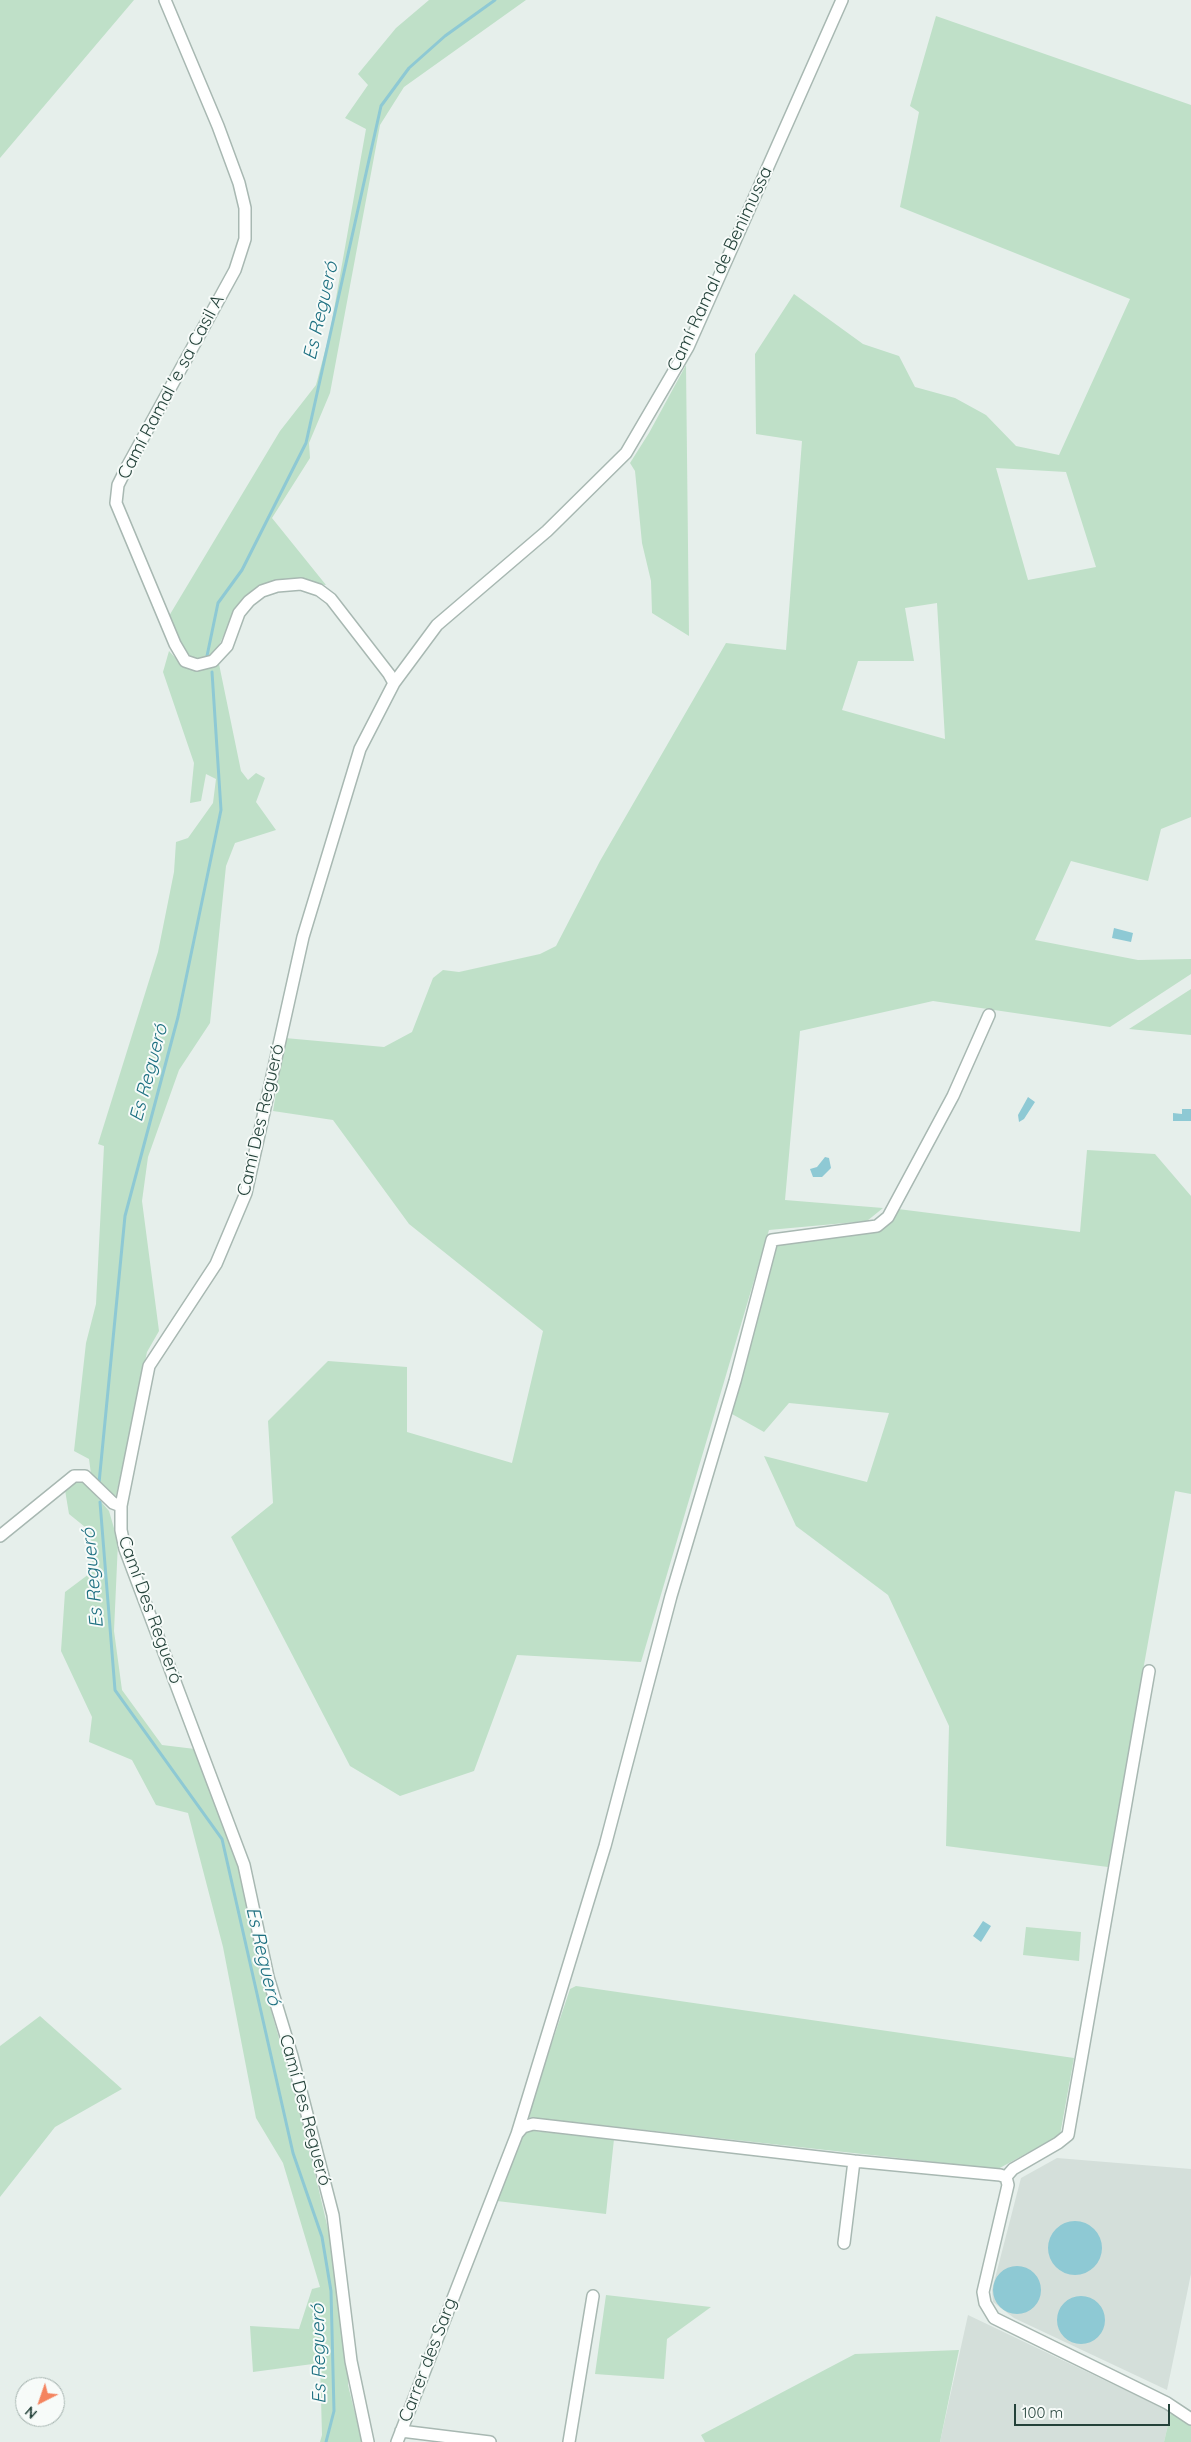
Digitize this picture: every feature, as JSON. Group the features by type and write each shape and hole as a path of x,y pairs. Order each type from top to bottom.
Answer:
{"street":[{"name":"Camí Ramal 'e sa Casil A","path":"165,0 218,126 239,183 244,208 245,239 235,270 118,485 116,503 175,644 181,657 189,664 206,665 219,657 227,646 239,613 255,595 277,586 301,584 318,590 331,599 389,674 394,684"},
{"name":"Camí Ramal de Benimussa","path":"394,684 437,625 547,531 626,453 688,347 842,0"},
{"name":"Camí Des Regueró","path":"368,2442 351,2361 333,2215 292,2056 268,1977 244,1865 125,1548 121,1530 121,1506 149,1366 216,1264 246,1193 303,938 360,749 394,684"},
{"name":"Carrer des Sarg","path":"399,2437 517,2134 605,1846 671,1596 735,1381 772,1240 877,1226 888,1217 953,1096 989,1015"},
{"path":"0,1536 74,1476 84,1476 113,1503 121,1506"},
{"path":"1006,2177 1013,2169 1058,2143 1068,2134 1149,1671"},
{"path":"517,2134 523,2127 534,2124 1006,2177"},
{"path":"844,2243 854,2161"},
{"path":"1006,2177 1008,2185 983,2292 985,2303 994,2318 1167,2403 1191,2419"},
{"path":"569,2442 593,2296"},
{"path":"399,2437 490,2442"}],"shaded area":[{"path":"1057,2158 1191,2169 1191,2274 1167,2390 1014,2318 993,2302 992,2290 1021,2178"},
{"path":"968,2315 1171,2412 1164,2442 940,2442"}],"green space":[{"path":"0,0 134,0 0,158"},
{"path":"429,0 526,0 404,87 380,125 330,393 309,443 310,458 272,518 326,585 282,581 266,585 248,594 237,606 216,652 198,661 189,658 178,644 169,616 280,431 316,385 330,332 366,129 345,118 368,85 358,74 396,28"},
{"path":"936,16 1191,105 1191,817 1161,829 1148,881 1071,861 1035,940 1138,960 1191,959 1191,974 1110,1027 933,1001 800,1031 785,1200 883,1208 867,1221 769,1230 641,1662 517,1655 474,1771 400,1796 350,1766 231,1537 273,1503 268,1421 328,1361 407,1367 407,1432 512,1463 543,1331 409,1224 333,1120 273,1111 285,1038 384,1047 412,1032 433,978 443,970 459,972 540,954 556,946 600,861 726,643 786,650 802,441 756,434 755,354 794,294 863,344 899,356 915,387 955,398 986,415 1016,446 1059,455 1130,299 900,207 919,112 910,106","holes":["996,468 1066,472 1096,567 1028,580","937,603 945,739 842,710 858,661 914,661 905,608"]},
{"path":"686,365 689,636 652,613 651,581 642,543 635,471 630,463 649,433"},
{"path":"169,651 183,666 198,668 219,664 241,771 248,780 256,773 265,778 256,802 276,830 235,843 226,866 210,1023 179,1070 148,1157 142,1201 159,1331 147,1352 116,1496 106,1491 91,1474 89,1459 74,1451 86,1343 96,1304 104,1146 98,1144 158,952 174,872 176,842 188,838 213,803 216,779 206,774 201,801 190,803 194,763 163,672"},
{"path":"1191,989 1191,1035 1129,1029"},
{"path":"1087,1150 1155,1154 1191,1196 1191,1494 1175,1491 1108,1867 946,1846 949,1726 888,1595 796,1526 764,1456 867,1482 889,1413 789,1403 764,1432 732,1414 771,1252 782,1240 882,1230 898,1209 1080,1232"},
{"path":"77,1481 85,1483 109,1511 118,1542 114,1631 122,1690 162,1745 195,1749 234,1846 249,1910 259,1968 302,2119 333,2250 348,2354 348,2385 362,2442 320,2442 322,2435 320,2363 253,2372 250,2326 299,2329 312,2289 320,2287 283,2163 256,2118 223,1947 188,1813 156,1805 132,1760 89,1742 92,1717 61,1651 65,1592 93,1571 90,1531 69,1514 65,1490"},
{"path":"1026,1927 1081,1932 1079,1961 1023,1955"},
{"path":"576,1986 1074,2058 1060,2135 998,2169 527,2117 570,1989"},
{"path":"40,2016 122,2089 55,2127 0,2197 0,2046"},
{"path":"524,2130 614,2139 606,2214 497,2201"},
{"path":"606,2295 711,2307 667,2339 664,2379 595,2374"},
{"path":"959,2350 940,2442 705,2442 701,2435 855,2354"},
{"path":"1171,2412 1191,2425 1191,2442 1164,2442"}],"water":[{"path":"1114,928 1133,933 1131,942 1112,938"},
{"path":"1028,1097 1035,1102 1024,1119 1019,1122 1018,1115"},
{"path":"1182,1109 1191,1109 1191,1121 1173,1121 1173,1113 1182,1114"},
{"path":"825,1157 829,1158 831,1168 822,1177 813,1177 810,1169 817,1167"},
{"path":"983,1921 991,1926 981,1942 973,1936"},
{"path":"1075,2221 1085,2223 1094,2229 1100,2238 1102,2248 1100,2258 1094,2267 1085,2273 1075,2275 1065,2273 1056,2267 1050,2258 1048,2248 1050,2238 1056,2229 1065,2223"},
{"path":"1017,2266 1026,2268 1034,2273 1039,2281 1041,2290 1039,2299 1034,2307 1026,2312 1017,2314 1008,2312 1000,2307 995,2299 993,2290 995,2281 1000,2273 1008,2268"},
{"path":"1081,2296 1090,2298 1098,2303 1103,2311 1105,2320 1103,2329 1098,2337 1090,2342 1081,2344 1072,2342 1064,2337 1059,2329 1057,2320 1059,2311 1064,2303 1072,2298"}],"waterway":[{"name":"Es Regueró","path":"207,656 218,603 242,570 306,443 381,106 409,68 445,36 495,0"},
{"name":"Es Regueró","path":"99,1483 125,1216 178,1017 221,810 212,672"},
{"name":"Es Regueró","path":"100,1502 115,1690 222,1839 293,2153 322,2237 331,2291 334,2411 326,2442"}]}
